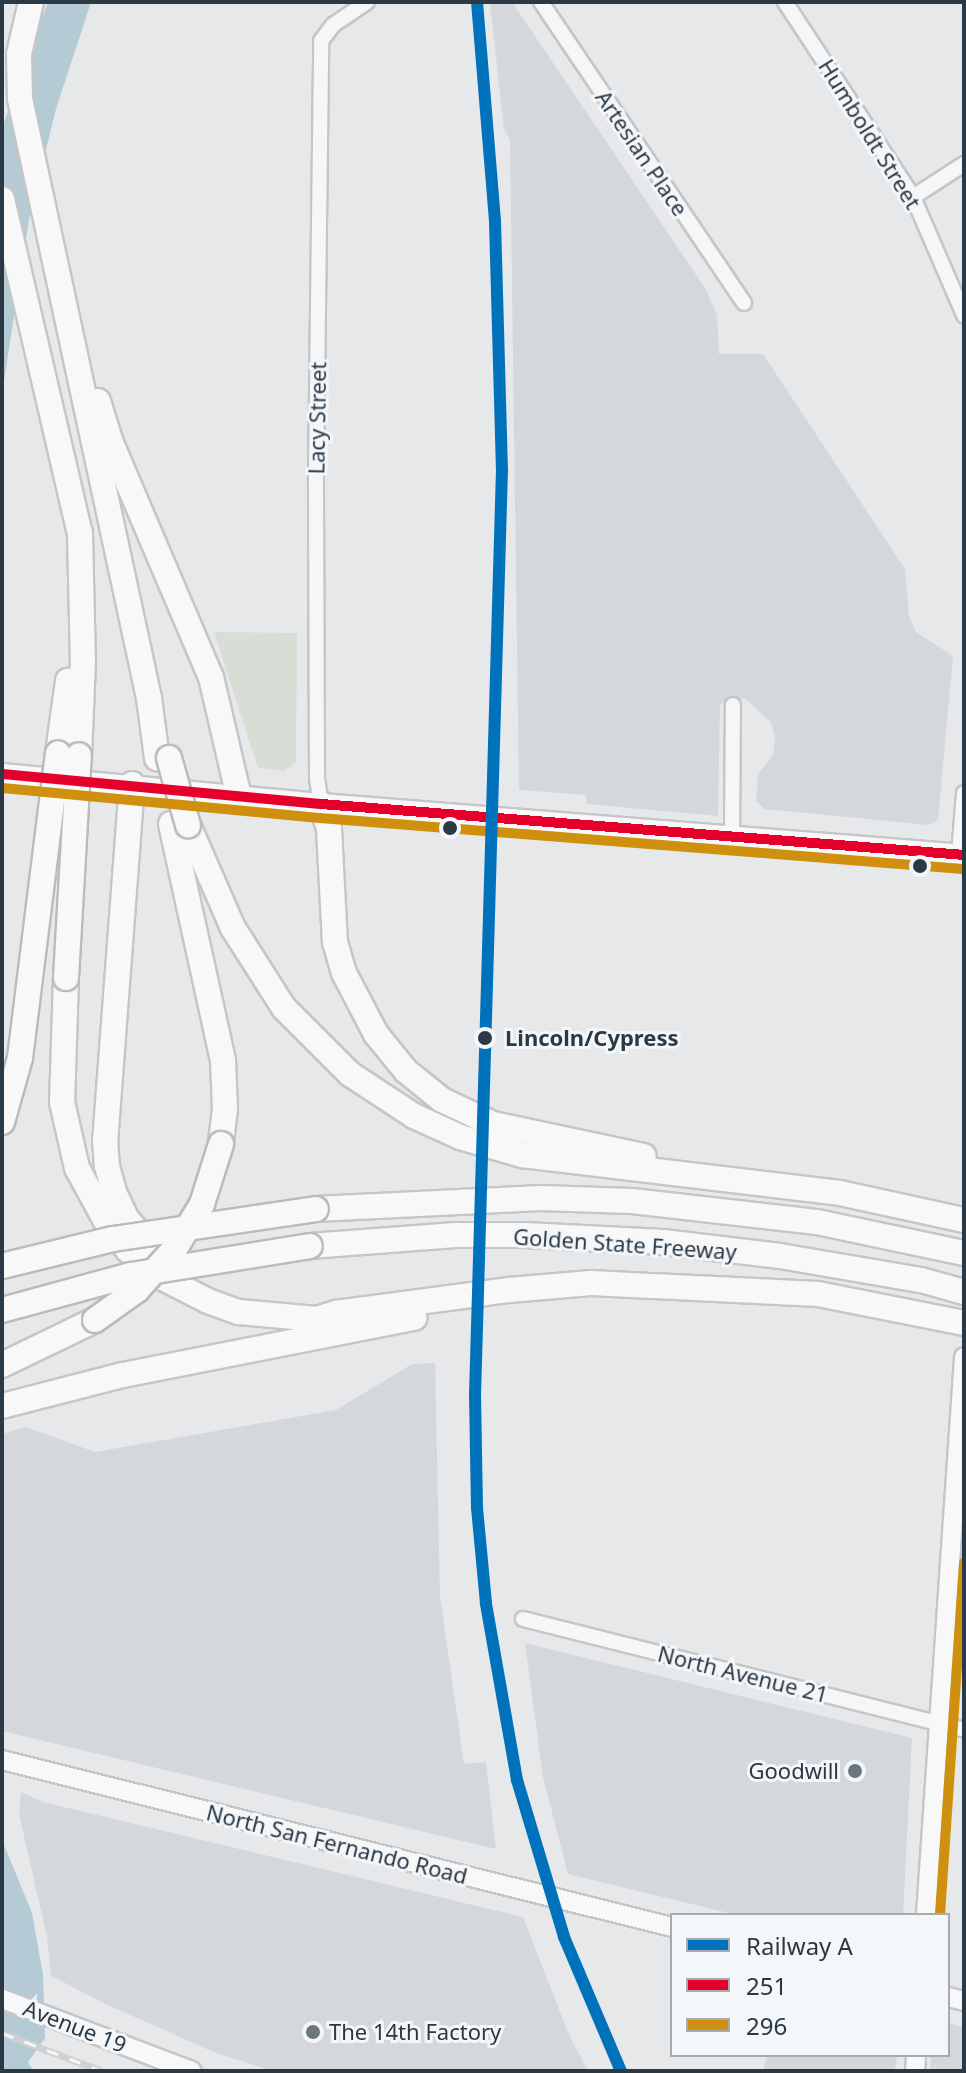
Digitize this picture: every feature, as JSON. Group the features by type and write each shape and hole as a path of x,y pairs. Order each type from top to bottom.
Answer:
{"highway":[{"path":"2,1365 95,1320 152,1276 176,1247 202,1204 221,1144 226,1100 223,1060 180,825 149,698 20,99 19,54 29,7"},
{"path":"2,199 64,455 80,533 83,579 68,754 20,1058 2,1122"},
{"path":"65,315 87,366 111,443 211,677 239,797"},
{"path":"68,754 66,978 61,1054 65,1123 77,1168 108,1225 128,1250 161,1277 208,1301 239,1312 279,1318 317,1319 336,1313 591,1283 818,1294 964,1323"},
{"path":"132,784 105,1139 107,1166 114,1192 126,1218 146,1244 201,1288 235,1301 276,1309 336,1313"},
{"path":"321,804 329,829 335,942 344,973 376,1034 406,1071 442,1100 493,1124 760,1181 886,1202 964,1220"},
{"path":"180,825 233,928 284,1008 330,1057 392,1104 460,1137 522,1155 760,1181"},
{"name":"Golden State Freeway","path":"2,1266 113,1239 316,1209 541,1198 632,1201 817,1222 964,1253"},
{"name":"Golden State Freeway","path":"2,1310 131,1275 310,1246 456,1235 663,1242 796,1259 921,1280 964,1292"},
{"path":"2,1406 123,1375 417,1317 654,1287"}],"main road":[{"path":"3,774 321,804 961,855"}],"street":[{"name":"Lacy Street","path":"321,804 317,779 316,471 321,41 325,33 367,2"},
{"name":"Artesian Place","path":"541,2 744,303"},
{"name":"Humboldt Street","path":"785,2 913,197 964,315"},
{"path":"913,197 964,164"},
{"path":"732,836 733,705"},
{"path":"961,855 964,793"},
{"path":"926,1913 936,1723 964,1357"},
{"name":"North Avenue 21","path":"523,1619 964,1730"},
{"name":"North San Fernando Road","path":"2,1760 670,1927"},
{"name":"Avenue 19","path":"2,1999 192,2071"}],"shaded area":[{"path":"490,2 512,2 705,288 717,315 719,354 763,354 905,569 909,616 916,632 953,656 938,820 929,825 765,809 756,801 758,774 773,755 775,738 771,722 744,698 720,704 718,816 587,804 586,795 519,790 510,140 504,129"},
{"path":"214,632 297,633 296,762 284,771 258,768"},
{"path":"435,1363 440,1596 464,1764 486,1762 496,1849 2,1731 2,1434 26,1427 95,1452 336,1410 412,1364"},
{"path":"525,1643 912,1738 903,1913 729,1913 568,1874 543,1777"},
{"path":"21,1792 43,1802 523,1917 569,2035 588,2071 272,2071 216,2053 110,2006 51,1976 47,1937 19,1814"},
{"path":"950,2024 964,2027 964,2071 930,2071 931,2057 950,2057"},
{"path":"766,2057 897,2057 895,2071 763,2071"}],"water":[{"path":"48,2 91,2 56,109 29,219 2,394 2,128"},
{"path":"2,1840 32,1913 43,1975 45,2038 28,2062 33,2071 2,2071"}],"railway":[{"path":"2,2033 102,2071"}],"rail line":[{"name":"A","path":"477,2 495,221 502,469 475,1394 477,1508 486,1604 517,1780 564,1937 621,2071"}],"transit line":[{"name":"251","path":"2,774 321,804 964,855"},
{"name":"296","path":"2,788 320,818 963,869"},
{"name":"296","path":"940,1913 964,1563"}],"place":[{"name":"Lincoln/Cypress","path":"485,1038"},
{"name":"Goodwill","path":"855,1771"},
{"name":"The 14th Factory","path":"313,2032"}]}
